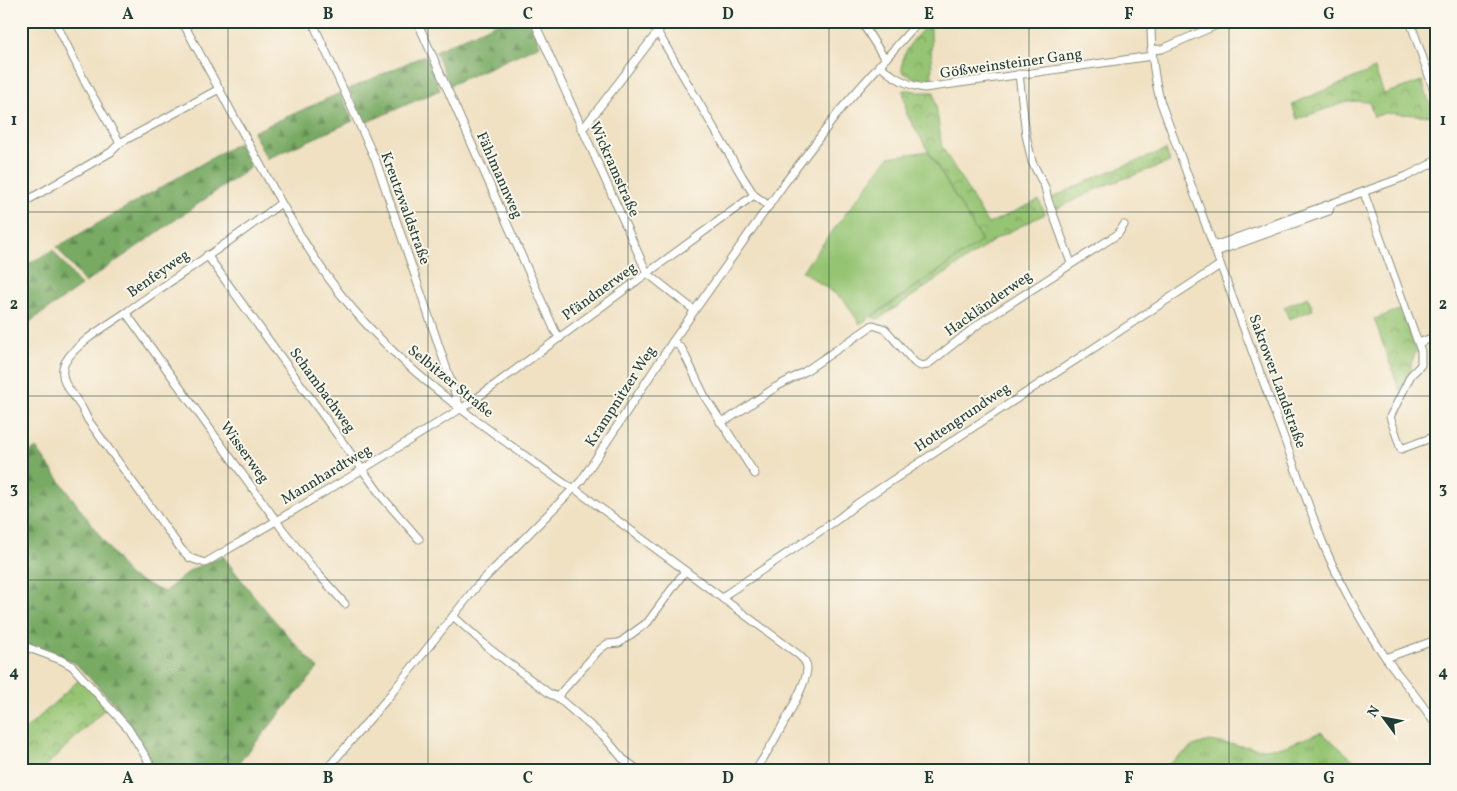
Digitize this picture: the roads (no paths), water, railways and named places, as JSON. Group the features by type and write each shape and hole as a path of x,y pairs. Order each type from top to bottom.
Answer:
{"street":[{"path":"55,21 87,86 120,143"},
{"name":"Selbitzer Straße","path":"182,21 281,203 312,254 352,308 382,341 412,369 461,409 558,479 575,488 806,662 808,666 803,683 790,712 756,770"},
{"name":"Kreutzwaldstraße","path":"312,21 376,161 461,409"},
{"name":"Fählmannweg","path":"417,21 552,325 560,338"},
{"name":"Wickramstraße","path":"534,21 647,273 694,310"},
{"path":"651,21 754,196 769,206"},
{"path":"581,128 585,126 666,21"},
{"path":"861,21 886,58"},
{"name":"Krampnitzer Weg","path":"326,770 386,700 478,586 575,488 694,310 769,206 831,122 919,21"},
{"name":"Sakrower Landstraße","path":"1151,21 1152,53 1156,84 1161,103 1323,544 1373,639 1436,726"},
{"name":"Gößweinsteiner Gang","path":"879,65 896,78 908,84 924,88 1044,72 1152,53 1226,21"},
{"path":"1410,21 1436,96"},
{"path":"1019,74 1026,135 1032,162 1038,170 1045,187 1048,200 1072,263"},
{"path":"21,190 24,202 111,152 120,143 219,89"},
{"path":"1215,249 1419,171 1436,158"},
{"path":"1364,193 1421,351 1421,365 1411,375 1390,417 1401,449 1436,436"},
{"name":"Pfändnerweg","path":"461,409 754,196"},
{"name":"Benfeyweg","path":"205,563 190,558 180,549 88,420 65,383 63,375 64,366 74,351 281,203"},
{"name":"Hackländerweg","path":"720,422 730,418 776,387 804,372 873,325 885,329 916,363 924,366 935,360 980,323 1118,234 1124,225"},
{"name":"Schambachweg","path":"207,255 384,498 419,539"},
{"name":"Hottengrundweg","path":"724,599 728,593 838,519 858,503 1220,265"},
{"name":"Wisserweg","path":"126,313 312,567 345,604"},
{"path":"1419,343 1436,336"},
{"path":"673,341 682,349 705,397 755,474"},
{"name":"Mannhardtweg","path":"205,563 461,409"},
{"path":"557,697 599,650 607,644 619,643 648,622 685,571"},
{"path":"453,616 500,657 550,694 557,697 606,739 623,759 638,770"},
{"path":"1386,658 1436,640"},
{"path":"21,645 72,666 128,728 154,770"}]}
